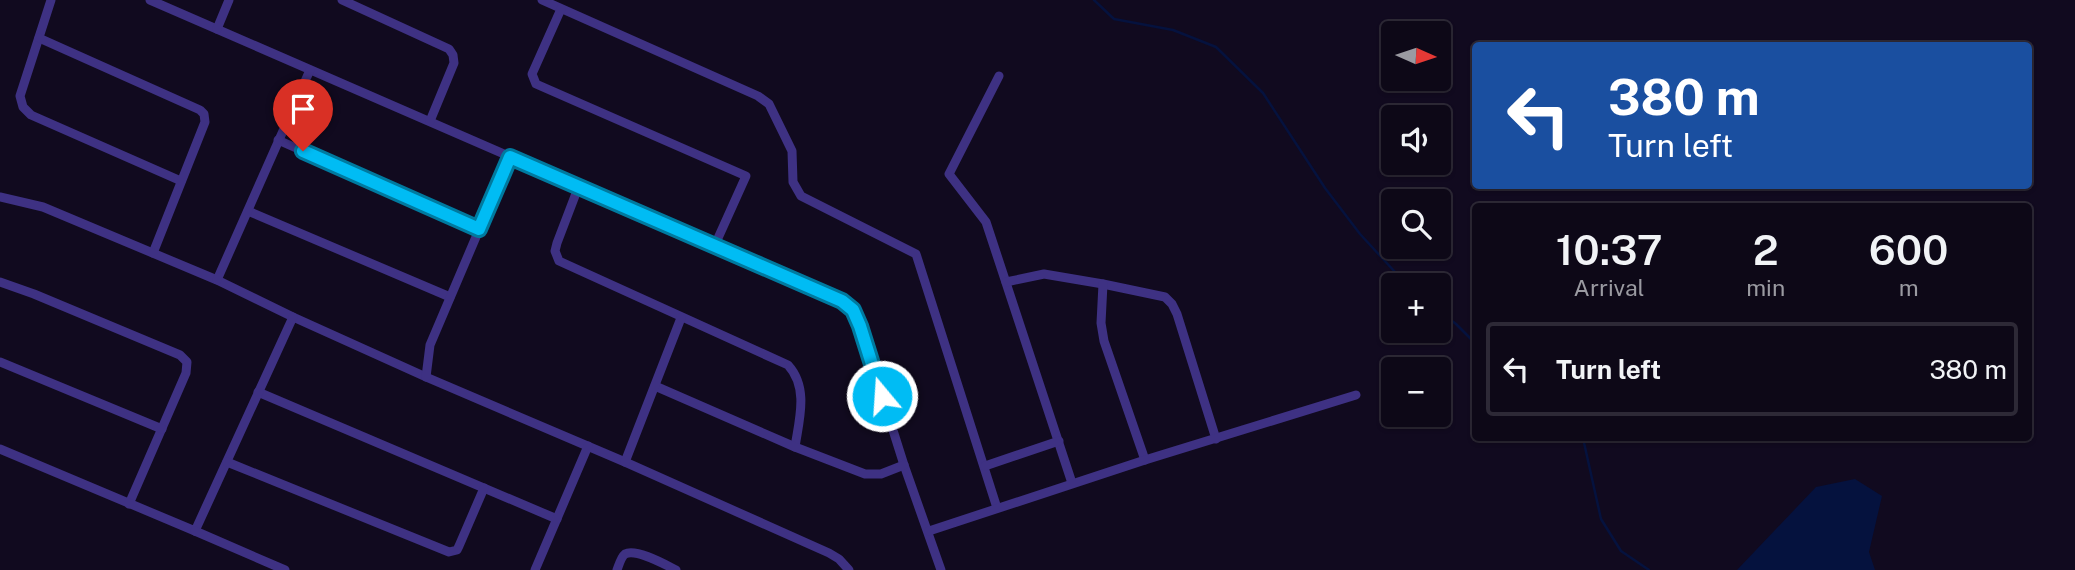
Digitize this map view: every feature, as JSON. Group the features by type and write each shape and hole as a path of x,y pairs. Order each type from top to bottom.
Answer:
{"street":[{"path":"51,0 20,96 23,107 31,115 181,181"},
{"path":"150,0 842,301 853,310 860,326 904,466 942,570"},
{"path":"217,29 229,0"},
{"path":"342,0 449,49 454,63 430,121"},
{"path":"542,0 758,96 769,104 792,151 793,182 801,196 916,254 997,508"},
{"path":"561,9 532,74 536,84 746,176 714,247"},
{"path":"39,38 123,74 204,114 205,122 153,253"},
{"path":"217,280 310,70"},
{"path":"999,76 949,174 986,222 1072,483"},
{"path":"278,140 479,229"},
{"path":"426,377 430,345 510,157"},
{"path":"578,188 557,243 555,251 559,261 788,365 795,372 802,402 795,447"},
{"path":"1,200 43,207 217,280 426,377 829,553 849,570"},
{"path":"248,211 450,298"},
{"path":"1006,282 1044,274 1165,297 1177,314 1216,439"},
{"path":"0,282 180,355 187,362 186,373 130,503"},
{"path":"1103,284 1101,323 1104,341 1145,460"},
{"path":"195,531 293,317"},
{"path":"625,462 681,318"},
{"path":"0,362 162,429"},
{"path":"655,386 795,447 870,475 904,466"},
{"path":"258,392 557,519"},
{"path":"929,531 1072,483 1356,395"},
{"path":"985,466 1059,441"},
{"path":"535,570 588,446"},
{"path":"0,449 285,570"},
{"path":"227,462 449,552 459,547 484,488"},
{"path":"617,570 623,556 636,553 676,570"},
{"path":"257,570 261,560"}],"shaded area":[{"path":"1855,479 1882,496 1869,552 1875,570 1737,570 1816,487"}],"waterway":[{"path":"1094,0 1114,19 1173,30 1216,47 1263,93 1325,188 1360,234 1396,273"},
{"path":"1451,320 1472,340"},
{"path":"1584,441 1601,519 1621,551 1649,570"}],"route":[{"path":"303,151 479,229 510,157 842,301 853,310 860,326 882,396"}]}
